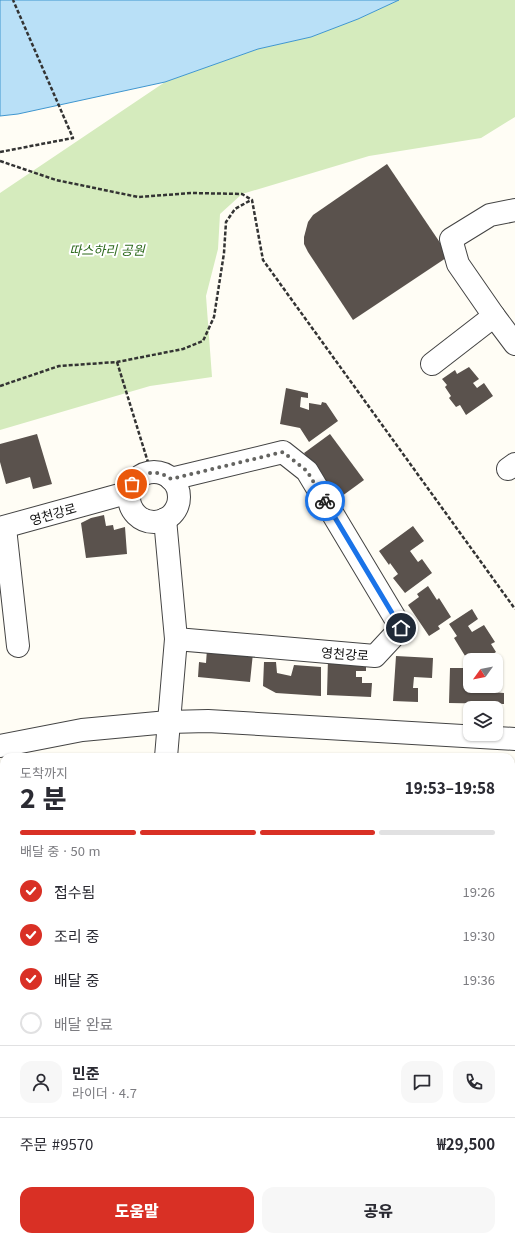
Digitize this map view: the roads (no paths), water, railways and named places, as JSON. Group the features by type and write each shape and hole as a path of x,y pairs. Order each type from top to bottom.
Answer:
{"street":[{"path":"515,210 490,215 451,239 458,264 515,344"},
{"path":"432,364 494,316"},
{"name":"영천강로","path":"161,475 283,452 307,471 401,628 375,656 176,639"},
{"path":"144,474 161,475 176,485 179,492 179,500 176,508 166,519 150,521 142,519 136,514 130,500 132,484 137,478 144,474"},
{"name":"영천강로","path":"2,528 130,492"},
{"path":"166,519 176,639 166,753"},
{"path":"2,528 18,646"},
{"path":"0,746 82,730 168,722 208,721 515,739"}],"water":[{"path":"0,0 399,0 358,19 311,37 258,49 165,82 18,114 0,116"}],"park label":[{"name":"따스하리 공원","path":"107,250"}]}
